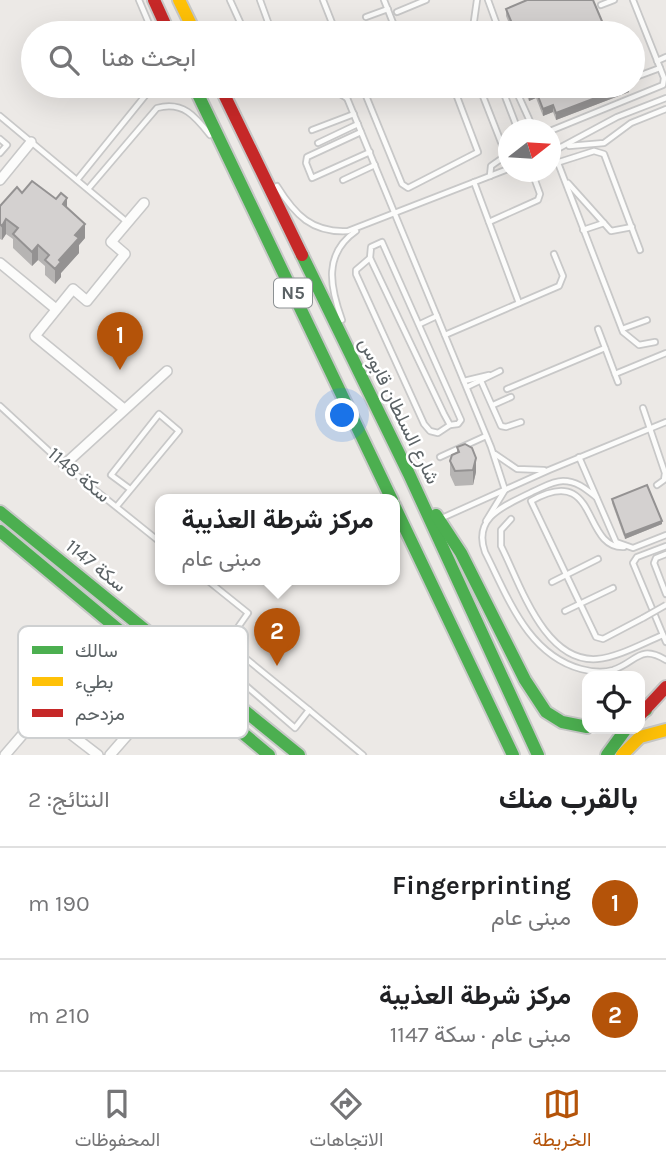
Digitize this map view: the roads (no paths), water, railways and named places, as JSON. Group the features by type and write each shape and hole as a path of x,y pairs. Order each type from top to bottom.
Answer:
{"main road":[{"path":"154,0 164,21"},
{"path":"179,0 189,21"},
{"name":"N5","path":"200,98 389,494"},
{"name":"شارع السلطان قابوس","path":"226,98 409,474 538,755"},
{"path":"409,474 461,553 525,680 546,712 562,722 582,726"},
{"name":"سكة 1147","path":"0,512 140,626"},
{"path":"400,517 513,755"},
{"name":"سكة 1147","path":"0,531 114,626"},
{"path":"476,675 506,755"},
{"path":"645,709 666,687"},
{"name":"سكة 1147","path":"248,714 299,755"},
{"path":"622,755 639,737 666,730"},
{"path":"607,755 622,734"},
{"name":"سكة 1147","path":"248,737 270,755"}],"street":[{"path":"0,180 32,142"},
{"path":"124,409 35,337 73,289 87,300 125,254 111,242 144,204"},
{"path":"0,264 56,309"},
{"path":"0,280 8,270"},
{"path":"64,465 167,372"},
{"path":"5,755 20,738"},
{"path":"75,738 97,755"},
{"path":"117,753 129,738"}],"lane":[{"path":"139,0 148,21"},
{"path":"230,0 240,21"},
{"path":"260,0 268,21"},
{"path":"323,0 331,21"},
{"path":"384,0 392,21"},
{"path":"397,12 426,0"},
{"path":"477,0 477,21"},
{"path":"488,0 495,21"},
{"path":"601,5 614,0"},
{"path":"633,0 641,21"},
{"path":"366,18 388,9"},
{"path":"645,30 664,80 661,87 645,93"},
{"path":"657,61 666,57"},
{"path":"645,74 660,68"},
{"path":"77,180 143,98"},
{"path":"347,98 491,447 505,490 486,521 482,540 485,552 523,625 548,651 570,665 601,672 616,669 645,653 666,660"},
{"path":"367,98 402,184 408,188 478,152 458,98"},
{"path":"484,98 498,132"},
{"path":"506,98 514,119"},
{"path":"519,98 529,119"},
{"path":"561,127 634,98"},
{"path":"561,149 617,117 666,98"},
{"path":"88,189 152,110 164,106 180,107 196,118 237,177"},
{"path":"568,146 604,143 631,123 666,109"},
{"path":"312,130 354,114"},
{"path":"0,116 128,222"},
{"path":"235,116 290,207 299,217 322,229 348,231 361,227 498,173"},
{"path":"318,143 358,124"},
{"path":"361,132 307,157 306,163 312,178 370,152"},
{"path":"0,139 7,145 0,153"},
{"path":"561,162 594,151 602,152 640,250"},
{"path":"489,176 491,166 498,161"},
{"path":"343,180 375,165"},
{"path":"561,170 622,329 635,344 642,346 656,342"},
{"path":"565,179 613,232 632,227"},
{"path":"474,182 519,303"},
{"path":"489,222 538,200 540,194 536,182"},
{"path":"583,230 604,223"},
{"path":"361,227 341,245 334,257 330,283 370,393"},
{"path":"370,258 356,270 356,274 424,424 430,431 438,433 461,420 382,242 371,247 370,258 450,425"},
{"path":"445,335 561,284 563,276 554,254"},
{"path":"419,324 438,316"},
{"path":"622,329 647,320"},
{"path":"598,330 618,382"},
{"path":"508,389 605,348"},
{"path":"615,374 666,353"},
{"path":"465,384 500,371"},
{"path":"465,384 481,381 489,375"},
{"path":"481,381 503,427 521,422"},
{"path":"492,405 511,397"},
{"name":"سكة 1148","path":"0,406 64,465 155,538"},
{"path":"643,408 665,472 664,480 657,485"},
{"path":"117,506 178,430 159,414 111,475 130,489"},
{"path":"439,520 579,457 666,422"},
{"path":"440,457 486,436"},
{"path":"491,447 502,461 517,469 549,470"},
{"path":"579,457 613,539 624,547"},
{"path":"486,521 500,508 556,481 577,483 596,497"},
{"path":"666,535 638,547 612,545 606,540 581,500 570,492 557,490 533,500 531,505 595,635 601,639 666,605"},
{"path":"511,519 501,530 501,546 543,628 558,646 575,656 599,659 663,635"},
{"path":"666,546 635,558 633,563 666,642"},
{"path":"666,554 656,558 654,563 666,594"},
{"path":"552,582 598,559"},
{"path":"635,572 642,565"},
{"path":"213,585 248,613 239,626"},
{"path":"565,611 612,588"},
{"path":"655,617 663,614"},
{"path":"248,660 363,755"},
{"path":"248,687 295,727 309,710"}],"place":[{"name":"Fingerprinting","path":"120,370"},
{"name":"مركز شرطة العذيبة","path":"277,666"}]}
